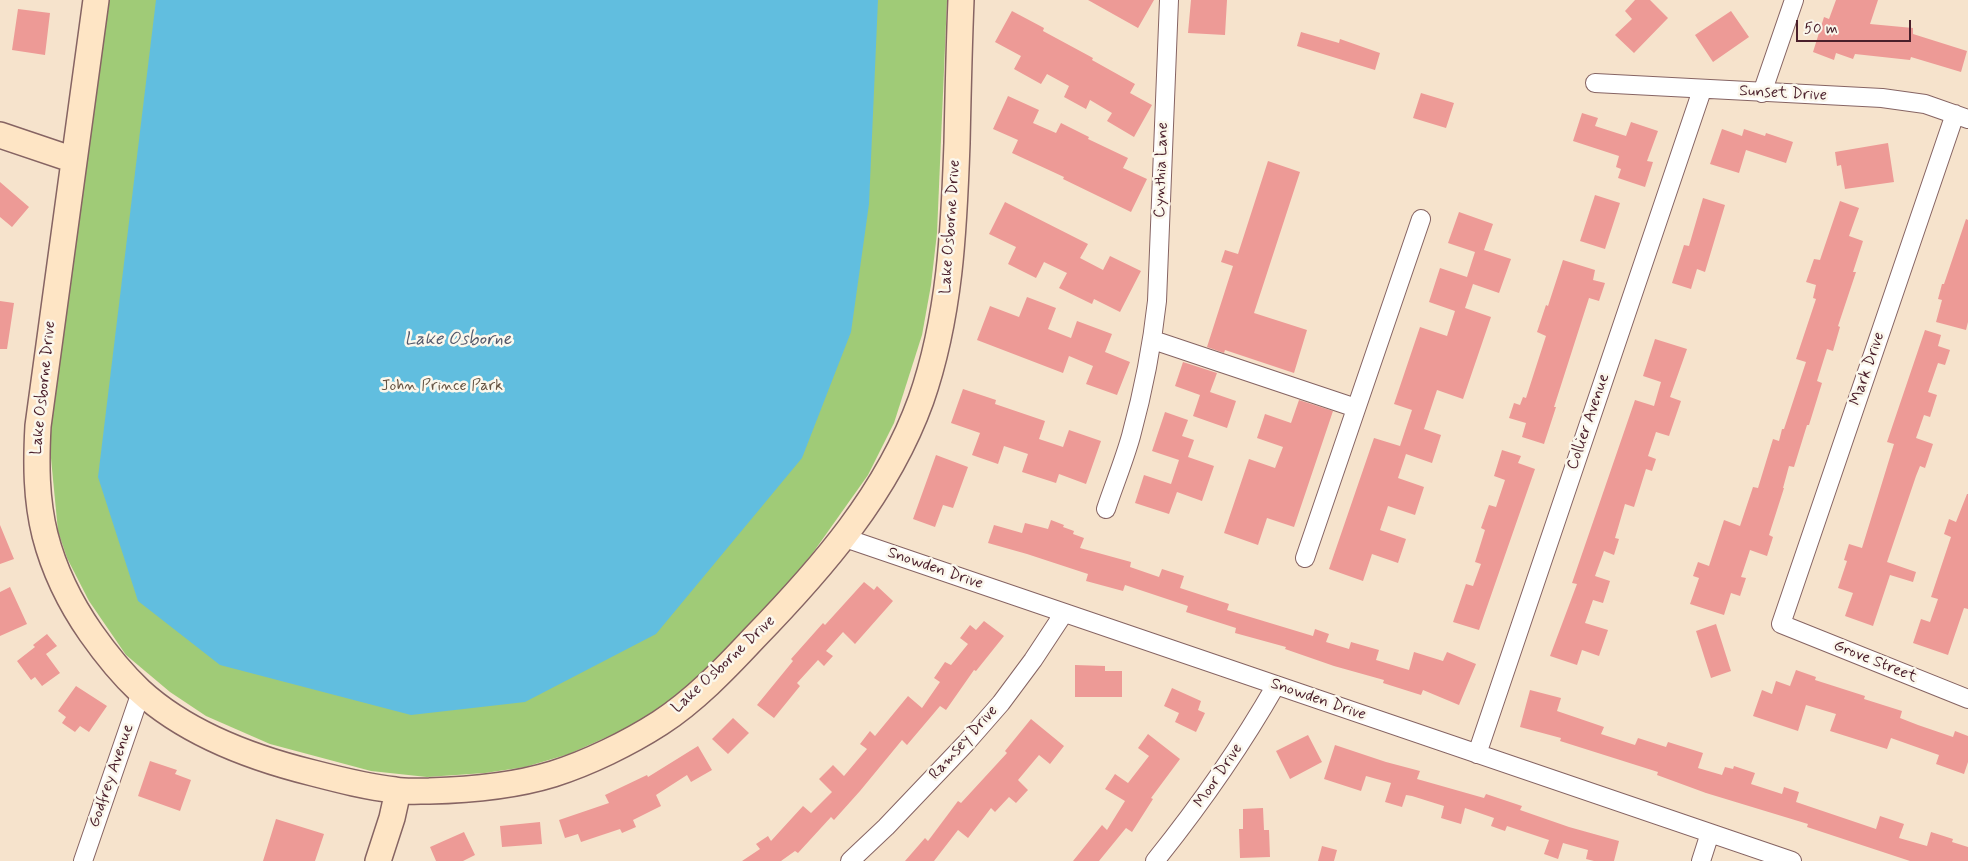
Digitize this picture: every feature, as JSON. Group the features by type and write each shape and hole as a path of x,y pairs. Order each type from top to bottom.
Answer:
{"street":[{"name":"Lake Osborne Drive","path":"96,0 38,426 36,470 39,501 44,532 61,582 79,616 101,648 141,692 182,721 207,735 245,752 286,766 398,791 458,790 524,782 540,778 588,760 661,723 733,661 793,598 845,538 875,493 900,446 920,402 944,310 952,253 961,0"},
{"name":"Cynthia Lane","path":"1106,509 1130,437 1143,388 1157,301 1169,0"},
{"path":"1762,93 1794,0"},
{"name":"Sunset Drive","path":"1595,84 1904,100 1925,104 1962,116"},
{"name":"Collier Avenue","path":"1477,754 1702,90"},
{"name":"Mark Drive","path":"1782,624 1962,116"},
{"path":"0,135 74,160"},
{"path":"1305,558 1421,220"},
{"path":"1152,340 1356,408"},
{"name":"Snowden Drive","path":"845,538 1792,861"},
{"name":"Ramsey Drive","path":"850,861 886,827 984,723 1034,660 1064,613"},
{"name":"Grove Street","path":"1782,624 1968,699"},
{"name":"Moor Drive","path":"1155,861 1220,776 1276,685"},
{"name":"Godfrey Avenue","path":"83,861 141,692"},
{"path":"378,861 398,791"},
{"path":"1701,861 1710,833"}],"green space":[{"name":"Lake Osborne","path":"99,0 947,0 937,233 931,285 922,335 894,423 868,475 812,554 755,623 703,674 647,719 569,754 525,767 485,773 427,777 371,771 270,744 206,716 170,692 126,655 89,601 67,558 58,531 50,448 51,402"}],"water":[{"name":"Lake Osborne","path":"156,0 878,0 869,204 851,332 802,458 656,634 525,702 411,715 220,665 138,601 98,477"}],"building":[{"path":"1088,0 1154,0 1138,28"},
{"path":"1191,0 1227,0 1225,35 1188,33"},
{"path":"1635,0 1650,0 1668,18 1634,53 1615,35 1632,19 1625,11"},
{"path":"1836,0 1878,0 1870,24 1913,28 1913,34 1967,51 1961,72 1911,57 1910,60 1855,54 1853,59 1836,53 1834,60 1813,52 1824,17 1829,19"},
{"path":"18,9 50,13 45,55 12,50"},
{"path":"1012,11 1044,28 1043,31 1093,58 1092,60 1135,84 1130,93 1152,105 1134,137 1107,121 1112,113 1090,100 1086,109 1064,97 1069,86 1047,74 1041,84 1014,69 1021,56 995,42"},
{"path":"1731,11 1749,37 1713,62 1695,35"},
{"path":"1301,32 1339,43 1340,39 1380,53 1375,70 1297,46"},
{"path":"1421,93 1454,103 1446,128 1413,118"},
{"path":"1008,96 1039,110 1033,123 1056,133 1061,123 1089,137 1088,139 1128,158 1123,168 1147,179 1131,212 1063,179 1064,177 1012,153 1018,140 993,129"},
{"path":"1582,113 1598,118 1595,126 1626,136 1631,122 1658,131 1647,161 1653,162 1645,187 1618,178 1621,169 1616,167 1619,156 1573,141"},
{"path":"1722,129 1742,136 1744,129 1765,136 1766,133 1793,142 1786,163 1746,150 1739,173 1710,164"},
{"path":"1888,143 1894,182 1845,189 1841,165 1837,166 1835,152"},
{"path":"1268,161 1300,172 1254,313 1307,330 1294,373 1225,350 1224,353 1207,347 1233,266 1221,262 1225,250 1238,254"},
{"path":"0,182 29,207 12,227 0,217"},
{"path":"1595,195 1620,203 1605,249 1580,241"},
{"path":"1703,198 1725,205 1705,272 1697,269 1691,289 1672,283 1684,245 1689,246"},
{"path":"1840,201 1859,208 1849,236 1863,241 1853,272 1856,272 1838,326 1840,327 1833,351 1827,349 1817,381 1822,383 1809,425 1807,425 1794,467 1789,466 1769,535 1773,537 1767,556 1750,550 1741,577 1746,578 1740,596 1731,593 1724,615 1690,604 1699,578 1693,576 1698,562 1709,566 1724,520 1740,526 1753,487 1758,488 1773,439 1779,441 1782,429 1784,429 1806,362 1796,359 1816,299 1813,298 1816,285 1806,282 1814,259 1820,260"},
{"path":"1005,202 1088,244 1080,258 1103,270 1110,256 1141,271 1120,312 1094,299 1092,304 1059,288 1067,273 1044,262 1036,278 1008,264 1016,247 989,234"},
{"path":"1459,212 1493,224 1484,250 1511,259 1499,293 1473,284 1465,308 1491,317 1463,399 1437,390 1424,429 1441,435 1432,463 1406,454 1398,478 1424,487 1415,515 1388,506 1380,530 1406,539 1398,563 1372,554 1363,581 1329,569 1374,438 1400,446 1412,410 1394,404 1420,327 1447,336 1455,311 1429,302 1440,268 1467,277 1475,252 1448,243"},
{"path":"1966,219 1968,220 1968,322 1966,330 1936,322 1942,300 1938,299 1942,284 1944,284"},
{"path":"1563,260 1595,270 1593,280 1605,283 1599,301 1589,298 1544,444 1522,437 1526,423 1509,418 1514,403 1520,405 1523,397 1526,398 1546,336 1537,332 1546,305 1548,306"},
{"path":"1027,297 1056,308 1048,329 1071,338 1077,321 1112,334 1105,352 1130,362 1117,395 1086,384 1093,366 1069,356 1063,373 977,340 990,306 1019,317"},
{"path":"0,301 14,303 7,349 0,349"},
{"path":"1925,330 1941,335 1938,346 1950,350 1945,365 1938,363 1928,392 1937,395 1930,417 1924,415 1916,438 1933,444 1925,468 1920,466 1916,476 1887,562 1916,572 1913,582 1890,575 1873,626 1845,616 1853,593 1838,588 1847,561 1844,560 1849,544 1862,548 1894,444 1887,442"},
{"path":"1655,339 1687,349 1670,397 1681,401 1669,436 1656,432 1648,456 1656,459 1652,471 1646,469 1634,507 1625,504 1615,538 1619,539 1614,555 1604,551 1595,576 1610,581 1603,603 1593,600 1585,623 1608,630 1599,656 1582,650 1577,665 1550,656 1577,584 1572,583 1635,400 1654,406 1661,382 1643,376"},
{"path":"1183,362 1217,373 1210,392 1236,401 1227,428 1193,416 1200,395 1175,386"},
{"path":"963,389 996,400 995,404 1045,421 1039,439 1063,447 1069,430 1101,441 1086,484 1059,474 1056,483 1022,472 1028,454 1004,446 998,464 972,455 980,433 951,423"},
{"path":"1299,400 1333,411 1294,527 1267,518 1258,545 1224,533 1249,459 1275,468 1283,447 1257,438 1265,414 1291,423"},
{"path":"1165,412 1188,420 1182,436 1194,440 1188,457 1214,466 1202,501 1177,492 1169,514 1135,503 1144,475 1171,484 1179,460 1152,451"},
{"path":"1502,450 1521,456 1518,463 1535,469 1479,630 1453,622 1466,584 1473,586 1481,564 1475,562 1485,530 1481,528 1489,505 1496,507 1505,480 1494,476"},
{"path":"936,455 968,467 953,508 943,505 935,527 913,519"},
{"path":"1967,494 1968,609 1964,608 1948,655 1913,643 1921,619 1930,622 1938,599 1931,597 1951,537 1944,534 1949,519 1956,522"},
{"path":"1051,520 1064,525 1063,527 1074,531 1073,534 1084,538 1080,548 1131,562 1130,567 1159,577 1162,569 1184,576 1180,588 1229,604 1227,610 1313,636 1315,629 1329,634 1326,642 1349,649 1351,642 1379,650 1376,660 1409,670 1414,652 1443,661 1447,652 1476,664 1459,705 1423,690 1421,695 1383,683 1384,680 1334,666 1285,649 1286,647 1235,633 1236,628 1186,612 1188,606 1125,585 1123,591 1086,581 1088,574 988,543 994,525 1022,533 1025,523 1048,529"},
{"path":"0,525 14,559 0,564"},
{"path":"864,582 874,590 877,586 893,601 855,644 843,632 826,651 833,656 824,666 818,660 797,683 800,686 774,718 757,705 793,661 791,659 823,623 825,625"},
{"path":"10,587 27,624 0,636 0,592"},
{"path":"984,621 1004,636 976,671 974,670 946,710 940,706 907,745 902,740 834,820 831,817 798,853 795,851 781,861 742,861 760,849 756,844 768,836 771,841 803,806 811,813 832,792 819,779 833,765 844,776 867,749 860,744 870,731 875,736 908,696 922,708 940,682 934,678 945,662 951,665 968,644 960,638 970,625 976,630"},
{"path":"1716,624 1731,671 1711,678 1696,631"},
{"path":"47,634 57,646 46,654 60,673 42,686 35,677 31,680 17,661 35,647 33,645"},
{"path":"1075,665 1105,666 1105,671 1122,671 1122,697 1075,697"},
{"path":"1796,670 1816,677 1815,680 1865,696 1864,699 1902,711 1900,718 1918,725 1953,737 1955,731 1968,736 1968,762 1964,774 1936,764 1939,755 1891,738 1887,749 1830,731 1836,714 1806,705 1798,731 1753,716 1762,690 1772,694 1776,681 1790,686"},
{"path":"76,686 107,706 89,732 80,726 75,732 62,723 66,717 58,711"},
{"path":"1172,688 1201,701 1198,710 1205,713 1196,732 1175,722 1179,713 1164,706"},
{"path":"1530,690 1561,698 1557,711 1604,727 1601,734 1635,745 1638,738 1666,747 1668,742 1703,753 1698,768 1722,775 1725,767 1733,769 1734,766 1755,773 1751,784 1782,794 1784,787 1799,792 1796,802 1876,829 1880,816 1904,824 1899,838 1927,846 1931,832 1953,839 1952,842 1968,847 1968,861 1910,861 1807,827 1808,824 1706,793 1657,775 1658,772 1560,741 1561,738 1520,727"},
{"path":"733,718 749,733 728,754 712,739"},
{"path":"1031,719 1064,746 1050,764 1039,755 1018,780 1028,790 1016,803 1009,797 995,812 991,808 968,838 958,830 934,861 905,861 925,838 928,841 958,801 961,803 1007,753 1005,751"},
{"path":"1148,734 1180,759 1151,798 1153,799 1132,832 1126,828 1099,861 1073,861 1102,825 1107,830 1125,801 1105,789 1115,774 1128,783 1149,756 1138,748"},
{"path":"1308,735 1322,762 1290,779 1276,751"},
{"path":"1335,745 1420,771 1417,779 1484,798 1486,794 1522,806 1520,810 1569,827 1619,841 1614,861 1586,859 1588,850 1563,843 1558,859 1544,854 1549,840 1507,826 1505,831 1491,826 1494,818 1465,808 1461,824 1441,818 1444,806 1412,796 1406,795 1402,807 1385,802 1391,783 1366,776 1361,791 1324,779"},
{"path":"698,746 712,770 691,782 687,775 656,795 661,806 633,820 636,827 622,833 620,829 581,842 578,834 565,838 559,820 609,803 605,795 647,775 648,777"},
{"path":"150,761 177,770 175,774 191,780 180,811 138,796"},
{"path":"1263,808 1264,830 1269,830 1270,857 1240,858 1239,829 1243,829 1243,809"},
{"path":"276,819 324,834 315,861 263,861"},
{"path":"540,822 542,844 502,847 500,826"},
{"path":"464,832 475,855 463,861 436,861 430,847"},
{"path":"1322,846 1337,850 1334,861 1318,861"}],"park label":[{"name":"John Prince Park","path":"442,387"}]}
